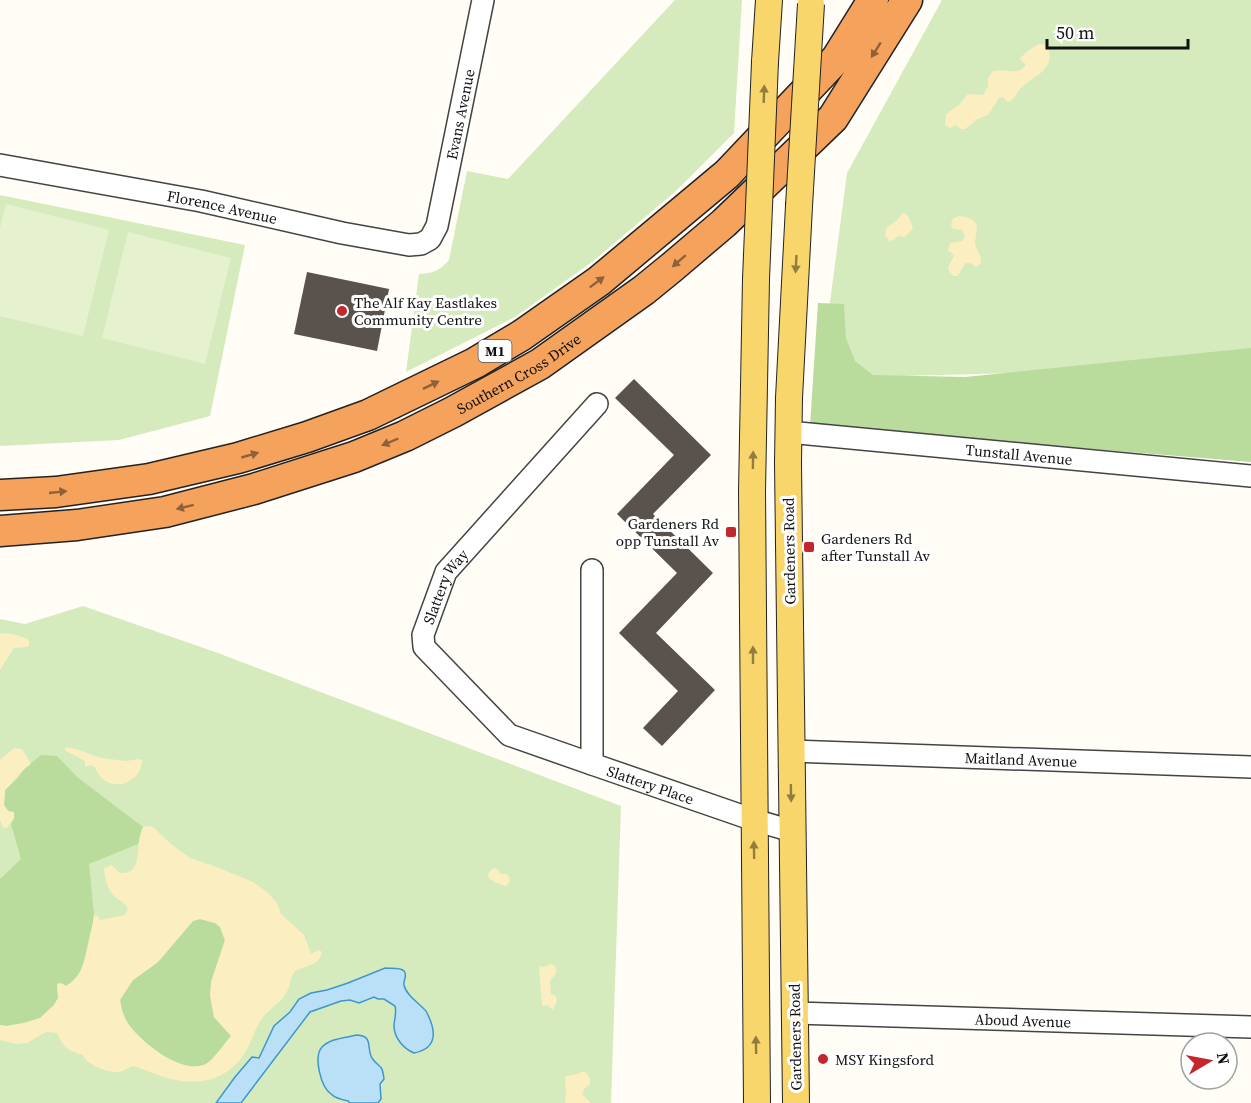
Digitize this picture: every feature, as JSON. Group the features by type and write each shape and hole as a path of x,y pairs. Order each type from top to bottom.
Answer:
{"highway":[{"name":"Southern Cross Drive","path":"0,495 56,492 130,482 238,458 368,415 475,363 522,335 599,281 727,174 837,58 873,0"},
{"name":"Southern Cross Drive","path":"0,531 77,525 165,512 254,489 354,457 405,436 540,364 671,268 724,223 833,118 907,0"}],"main road":[{"path":"757,1103 752,491 756,279 769,0"},
{"name":"Gardeners Road","path":"796,1103 788,432 811,2"}],"street":[{"name":"Evans Avenue","path":"437,226 483,0"},
{"name":"Florence Avenue","path":"0,165 201,201 342,233 409,245 421,244 430,239 437,226"},
{"name":"Slattery Way","path":"592,764 509,735 424,647 423,635 446,572 597,404"},
{"name":"Tunstall Avenue","path":"788,432 1251,476"},
{"name":"Slattery Place","path":"592,570 592,764 792,831"},
{"name":"Maitland Avenue","path":"791,751 1251,767"},
{"name":"Aboud Avenue","path":"795,1013 1251,1027"}],"green space":[{"path":"675,0 742,0 734,133 676,191 592,262 515,317 406,372 419,274 436,271 449,260 467,171 508,179"},
{"path":"942,0 1251,0 1251,367 820,378 847,173"},
{"path":"0,195 245,245 210,416 119,440 0,446"},
{"path":"6,204 109,230 83,336 0,316 0,228"},
{"path":"128,232 231,258 205,364 102,338"},
{"path":"818,303 844,304 846,338 855,361 873,375 965,377 1251,348 1251,462 810,426"},
{"path":"83,606 218,653 621,806 611,1103 0,1103 0,619 25,624"},
{"path":"41,755 57,756 77,777 143,827 138,844 89,864 94,915 81,972 72,983 66,986 61,983 54,1005 40,1018 6,1026 0,1025 0,879 21,859 11,824 14,818 4,805 5,790 24,769"},
{"path":"200,919 215,923 220,927 225,941 211,982 214,1017 231,1036 209,1062 196,1066 174,1061 151,1047 127,1022 120,999 133,980 158,962 193,921"}],"sand":[{"path":"1039,44 1048,47 1049,62 1042,72 1020,89 1013,99 1007,102 1003,97 999,98 988,115 965,129 956,125 950,128 945,125 946,114 959,105 968,94 983,95 988,86 988,78 993,71 1012,71 1024,68 1026,64 1020,58"},
{"path":"903,213 911,221 913,228 905,237 898,236 889,241 885,235 886,228"},
{"path":"959,216 967,217 976,223 975,244 981,263 976,267 966,263 958,276 953,276 948,267 954,256 948,251 950,243 962,241 965,236 962,230 953,229 951,226 952,220"},
{"path":"0,633 14,634 28,639 29,646 14,648 0,670"},
{"path":"65,747 101,758 126,761 139,759 142,760 140,769 130,781 122,784 107,782 95,767 90,765 85,767 85,761 66,751"},
{"path":"14,748 22,749 31,764 5,790 4,805 8,811 14,812 14,818 7,828 3,828 0,820 0,760"},
{"path":"143,827 153,827 190,858 253,882 268,893 277,903 281,914 304,935 311,954 319,950 322,952 317,962 294,972 287,991 261,1020 240,1060 232,1068 213,1079 179,1081 133,1066 119,1072 103,1070 85,1059 83,1055 67,1048 57,1033 46,1032 27,1043 16,1044 0,1040 0,1025 24,1023 40,1018 58,998 57,984 61,983 66,986 76,978 84,962 94,915 100,920 125,915 128,909 110,890 104,868 112,865 120,873 133,869 138,857 140,834","holes":["200,919 215,923 220,927 225,940 211,982 210,996 214,1017 231,1036 206,1064 185,1065 162,1055 141,1038 127,1022 120,1000 133,980 158,962 193,921"]},
{"path":"494,868 500,874 507,874 509,877 510,881 506,886 488,877 489,872"},
{"path":"551,964 556,967 556,973 550,981 551,994 556,996 557,1000 553,1010 548,1005 542,1006 539,967"},
{"path":"586,1072 590,1079 590,1084 582,1094 591,1103 565,1103 565,1077"}],"water":[{"path":"385,968 404,971 405,989 426,1011 433,1030 432,1042 428,1047 414,1053 403,1046 394,1030 395,1006 384,999 374,997 359,1003 350,1000 341,1001 310,1012 241,1103 216,1103 252,1057 259,1058 274,1026 290,1012 299,999"},
{"path":"357,1035 368,1040 370,1054 382,1070 384,1079 380,1084 381,1099 378,1103 350,1103 337,1098 327,1090 321,1079 318,1058 322,1047 334,1040"}],"building":[{"name":"The Alf Kay Eastlakes Community Centre","path":"307,272 389,289 377,351 294,334"},
{"path":"634,379 711,455 653,514 713,573 656,633 715,690 662,746 643,728 678,691 619,633 677,573 617,514 674,455 615,398"}],"place":[{"name":"The Alf Kay Eastlakes Community Centre","path":"342,311"},
{"name":"Gardeners Rd opp Tunstall Av","path":"731,532"},
{"name":"Gardeners Rd after Tunstall Av","path":"809,547"},
{"name":"MSY Kingsford","path":"823,1059"}]}
